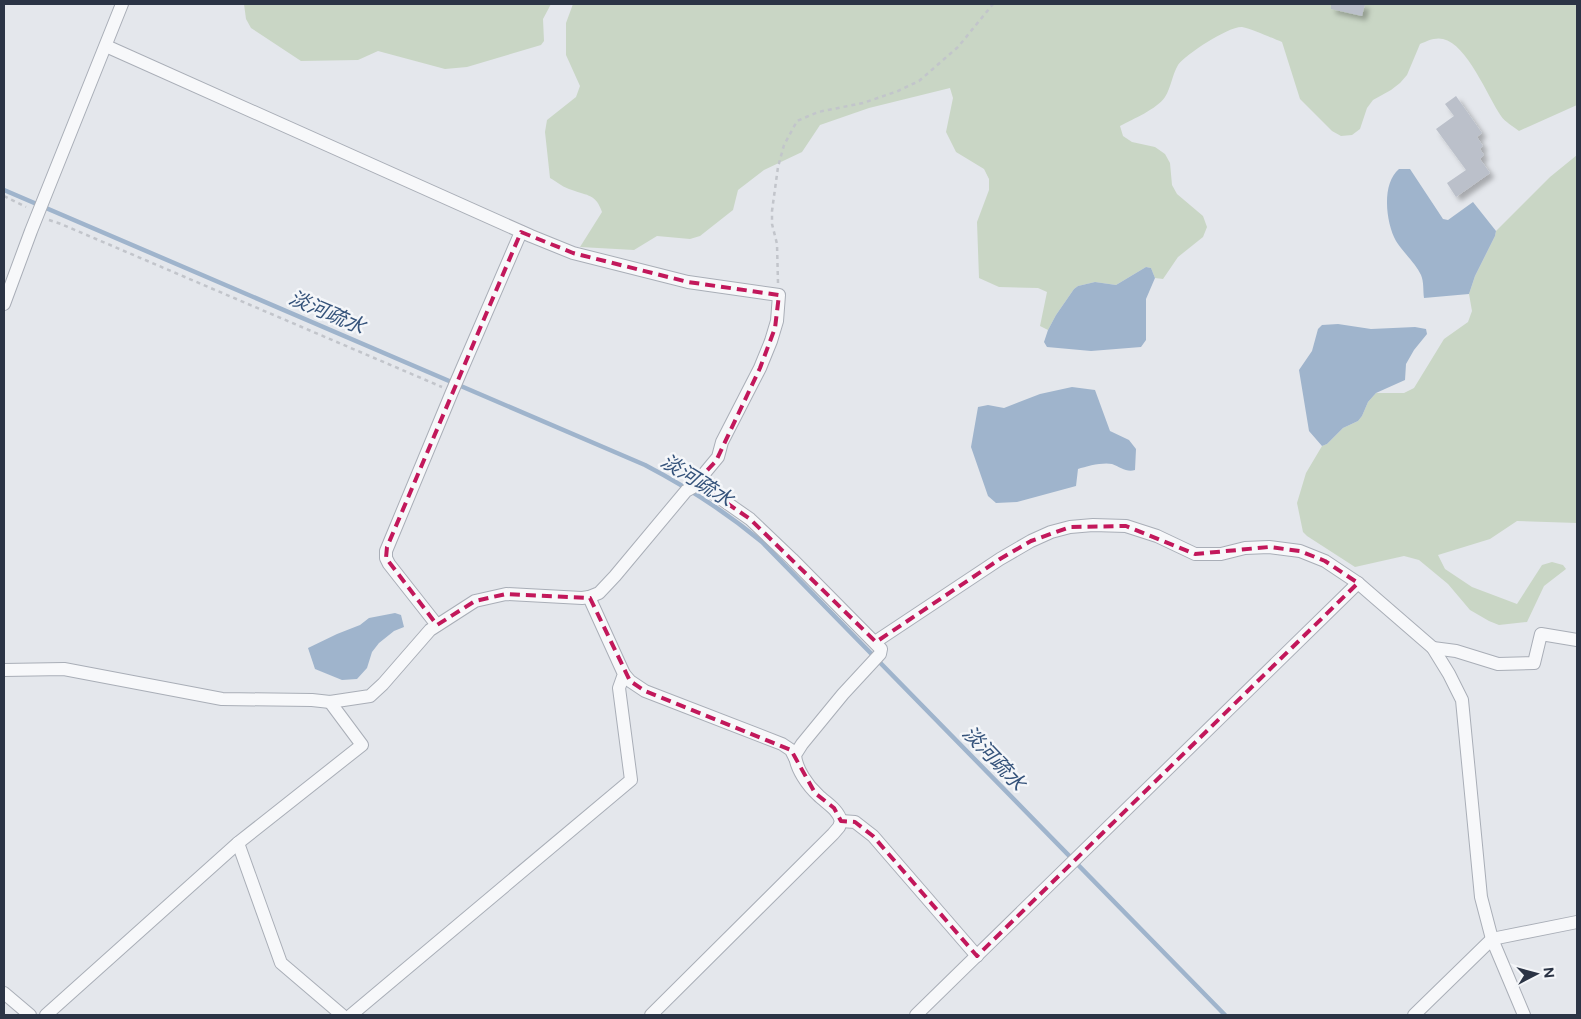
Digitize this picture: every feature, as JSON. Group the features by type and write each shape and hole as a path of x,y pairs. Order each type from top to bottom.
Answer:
{"street":[{"path":"4,304 122,4"},
{"path":"4,670 64,670 222,700 312,700 330,702 370,696 383,684 430,630 475,601 506,594 570,598 589,597 610,582 718,457 722,442 763,360 777,321 779,295 688,282 573,253 521,232 106,46"},
{"path":"437,625 389,564 386,555 387,547 521,232"},
{"path":"692,487 750,519 882,649 796,752 795,758"},
{"path":"876,642 1000,559 1031,541 1051,532 1070,527 1094,525 1126,526 1157,536 1195,554 1221,554 1245,548 1269,547 1300,551 1325,561 1358,583 1433,648 1462,700 1481,897 1492,939 1524,1015"},
{"path":"916,1015 1358,583"},
{"path":"589,597 624,674 630,681 645,691 782,744 791,750 808,783 819,796 834,808 841,821"},
{"path":"1433,648 1456,651 1498,664 1534,663 1541,634 1577,640"},
{"path":"351,1015 631,780 619,688 624,674"},
{"path":"46,1015 238,843 362,745 330,702"},
{"path":"841,821 855,822 873,836 977,956"},
{"path":"651,1015 833,834 841,821"},
{"path":"238,843 281,963 342,1015"},
{"path":"1414,1015 1492,939 1577,922"},
{"path":"4,994 30,1015"}],"path":[{"path":"779,295 777,244 772,224 772,211 778,167 784,145 797,121 818,112 863,103 898,91 919,81 958,47 993,4"},
{"path":"4,196 39,211 61,224 455,387"}],"highlighted area":[{"path":"521,232 573,253 688,282 779,295 775,328 760,368 716,461 696,482 750,519 876,642 1000,559 1031,541 1070,527 1126,526 1195,554 1269,547 1300,551 1325,561 1358,583 977,956 873,836 855,822 841,821 834,808 815,793 791,750 645,691 630,681 590,598 506,594 475,601 437,625 386,558 387,547"}],"green space":[{"path":"244,4 551,4 543,19 544,41 541,45 467,67 445,69 378,51 358,60 301,61 251,28 246,19"},
{"path":"573,4 1577,4 1577,105 1519,131 1501,116 1476,72 1460,50 1452,43 1443,39 1437,39 1420,44 1407,75 1391,90 1373,100 1367,108 1360,129 1352,135 1341,136 1332,131 1300,99 1282,42 1242,27 1228,31 1190,54 1178,65 1165,97 1156,106 1120,126 1123,136 1132,142 1155,147 1165,154 1170,163 1172,185 1177,194 1203,216 1207,227 1203,237 1178,257 1163,279 1155,278 1151,268 1146,267 1116,285 1095,282 1078,286 1056,315 1048,330 1040,326 1047,292 1038,288 999,287 979,278 977,222 989,190 989,179 984,169 956,152 946,132 953,98 950,88 869,108 820,125 802,152 764,170 738,190 733,210 700,236 690,239 657,236 634,250 580,247 602,212 600,206 591,196 566,188 550,178 545,132 547,120 576,97 580,86 566,55 566,23"},
{"path":"1577,155 1577,523 1517,521 1490,539 1438,555 1445,569 1472,587 1517,604 1542,565 1552,562 1563,565 1566,569 1544,586 1527,622 1499,625 1470,610 1448,584 1419,560 1404,556 1355,567 1303,532 1297,503 1306,473 1322,446 1327,444 1343,428 1358,421 1368,402 1376,393 1404,393 1414,388 1444,339 1468,322 1472,311 1469,294 1475,276 1496,231 1550,177"}],"water":[{"path":"1399,169 1410,169 1443,219 1448,220 1473,202 1496,231 1475,276 1469,294 1424,298 1421,275 1396,241 1388,214 1387,204 1390,184 1393,176"},
{"path":"1146,267 1151,268 1155,278 1146,299 1146,340 1141,347 1091,351 1047,347 1044,342 1048,330 1074,289 1078,286 1095,282 1116,285"},
{"path":"1338,324 1371,329 1415,327 1426,329 1427,334 1406,364 1405,380 1376,393 1368,402 1358,421 1343,428 1327,444 1322,446 1309,431 1299,370 1312,351 1318,329 1322,325"},
{"path":"1072,387 1095,390 1110,431 1129,440 1136,449 1135,470 1126,470 1112,464 1090,466 1078,469 1076,486 1017,502 996,503 988,496 971,447 978,407 988,405 1004,408 1040,394"},
{"path":"395,613 401,615 404,627 394,631 379,643 372,652 367,668 357,679 342,680 315,669 308,648 360,625 369,618"}],"building":[{"path":"1331,4 1365,4 1362,16 1331,9"},
{"path":"1456,96 1482,133 1477,137 1483,146 1480,149 1484,155 1480,159 1490,173 1456,197 1447,183 1466,170 1436,129 1454,116 1445,104"}],"waterway":[{"name":"淡河疏水","path":"4,190 645,465 720,510 762,542 1225,1015"}]}
